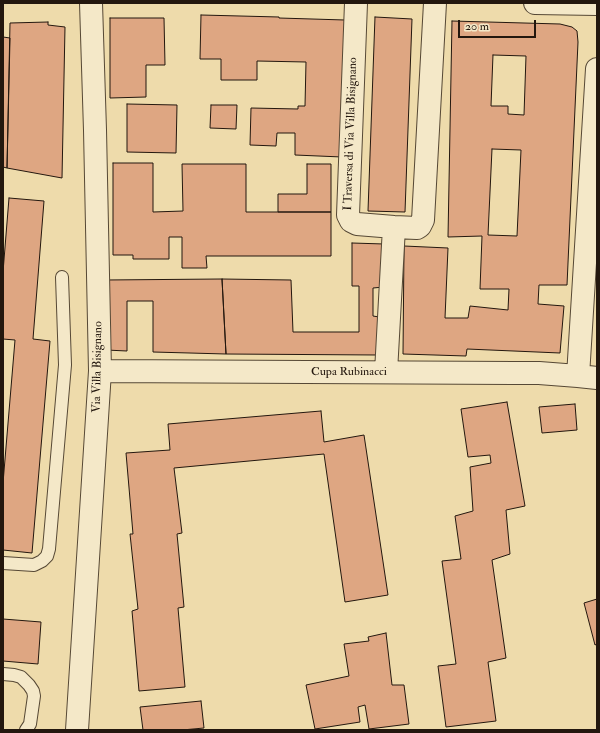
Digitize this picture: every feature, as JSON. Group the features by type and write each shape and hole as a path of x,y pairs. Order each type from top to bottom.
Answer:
{"street":[{"name":"Via Villa Bisignano","path":"77,730 100,371 95,130 90,3"},
{"name":"I Traversa di Via Villa Bisignano","path":"356,3 348,215 351,221 357,224 417,228 423,220 435,3"},
{"path":"536,3 597,4"},
{"path":"588,377 597,69"},
{"path":"386,372 394,227"},
{"name":"Cupa Rubinacci","path":"100,371 539,373 588,377"}],"lane":[{"path":"3,563 34,565 42,561 47,556 49,549 65,365 62,277"},
{"path":"3,674 14,675 21,678 33,691 34,696 30,724 26,730"}],"building":[{"path":"201,15 345,20 342,157 295,155 295,133 277,133 276,146 250,145 251,108 298,109 298,106 305,106 306,62 257,61 257,80 221,80 221,59 200,59"},
{"path":"375,17 412,19 405,212 368,211"},
{"path":"110,18 164,18 165,65 146,65 146,97 110,98"},
{"path":"452,21 560,24 572,27 577,31 578,42 567,285 539,285 538,304 564,306 560,353 467,349 466,356 403,354 404,246 448,248 445,318 468,318 470,306 508,310 509,289 480,289 482,236 448,237","holes":["493,55 526,56 524,115 508,114 508,106 491,106","492,149 521,150 517,236 488,235"]},
{"path":"48,22 48,25 65,27 62,178 7,168 10,23"},
{"path":"3,37 10,38 7,168 3,167"},
{"path":"127,104 177,105 176,153 127,152"},
{"path":"211,105 237,105 236,129 210,128"},
{"path":"113,163 153,163 153,212 183,211 182,164 246,164 246,212 331,212 331,256 206,256 207,268 182,268 182,237 169,237 169,259 133,259 133,255 113,255"},
{"path":"307,164 331,164 331,212 278,212 278,194 307,194"},
{"path":"9,198 44,201 33,339 50,341 32,553 3,550 3,483 15,340 3,339 3,272"},
{"path":"352,243 384,244 384,287 373,288 373,316 379,317 378,355 226,354 222,279 291,280 293,332 359,332 359,286 352,286"},
{"path":"222,279 226,354 153,352 153,301 127,301 127,351 106,350 105,280"},
{"path":"507,402 525,506 506,510 510,554 492,560 506,658 488,662 496,721 446,727 438,666 456,664 442,561 461,559 455,516 473,511 470,467 491,463 490,455 468,457 461,409"},
{"path":"575,404 577,430 542,433 539,407"},
{"path":"321,411 324,442 364,435 388,595 345,602 324,454 174,468 182,533 177,534 184,607 178,608 185,687 139,691 132,611 138,609 130,534 133,534 126,453 170,450 168,424"},
{"path":"597,599 597,644 595,645 584,603"},
{"path":"3,619 41,622 38,664 3,661"},
{"path":"386,633 392,685 404,685 409,724 369,729 365,705 358,707 360,722 315,729 306,685 349,676 344,644 369,641 368,637"},
{"path":"201,701 204,728 182,730 143,730 140,707"}]}
